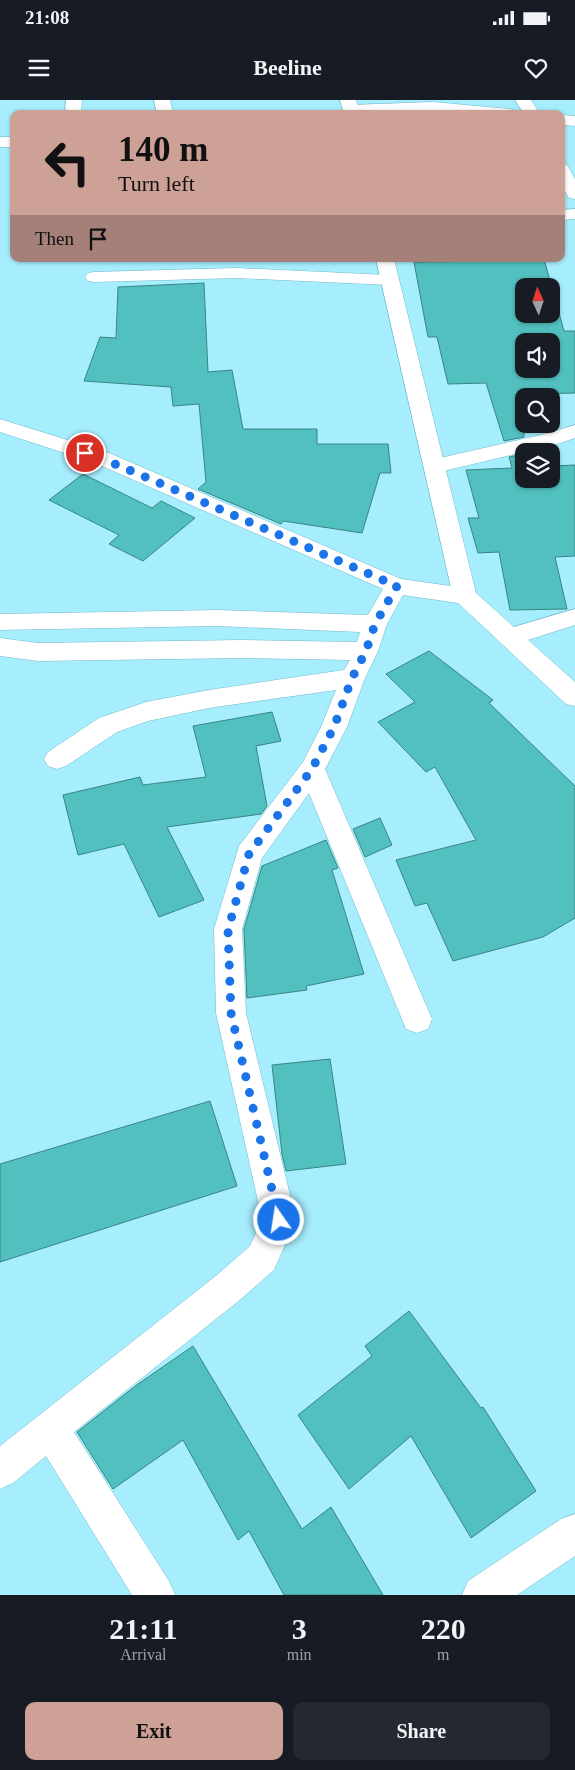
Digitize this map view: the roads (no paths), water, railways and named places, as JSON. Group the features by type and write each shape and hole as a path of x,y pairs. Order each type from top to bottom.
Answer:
{"main road":[{"path":"350,108 433,107 466,110"},
{"path":"565,175 575,194"},
{"path":"386,262 466,596 575,697"},
{"path":"94,277 237,273 389,280"},
{"path":"0,425 102,458 397,586 466,596"},
{"path":"435,466 550,439 575,431"},
{"path":"0,1470 50,1428 229,1287 262,1258 279,1220 231,1013 228,930 249,854 312,769 334,727 370,637 397,586"},
{"path":"509,637 575,617"},
{"path":"0,622 217,618 370,637"},
{"path":"0,647 38,652 232,649 370,637"},
{"path":"58,759 108,725 146,712 209,699 352,678"},
{"path":"312,769 417,1019"},
{"path":"50,1428 156,1595"},
{"path":"482,1595 575,1533"}]}
